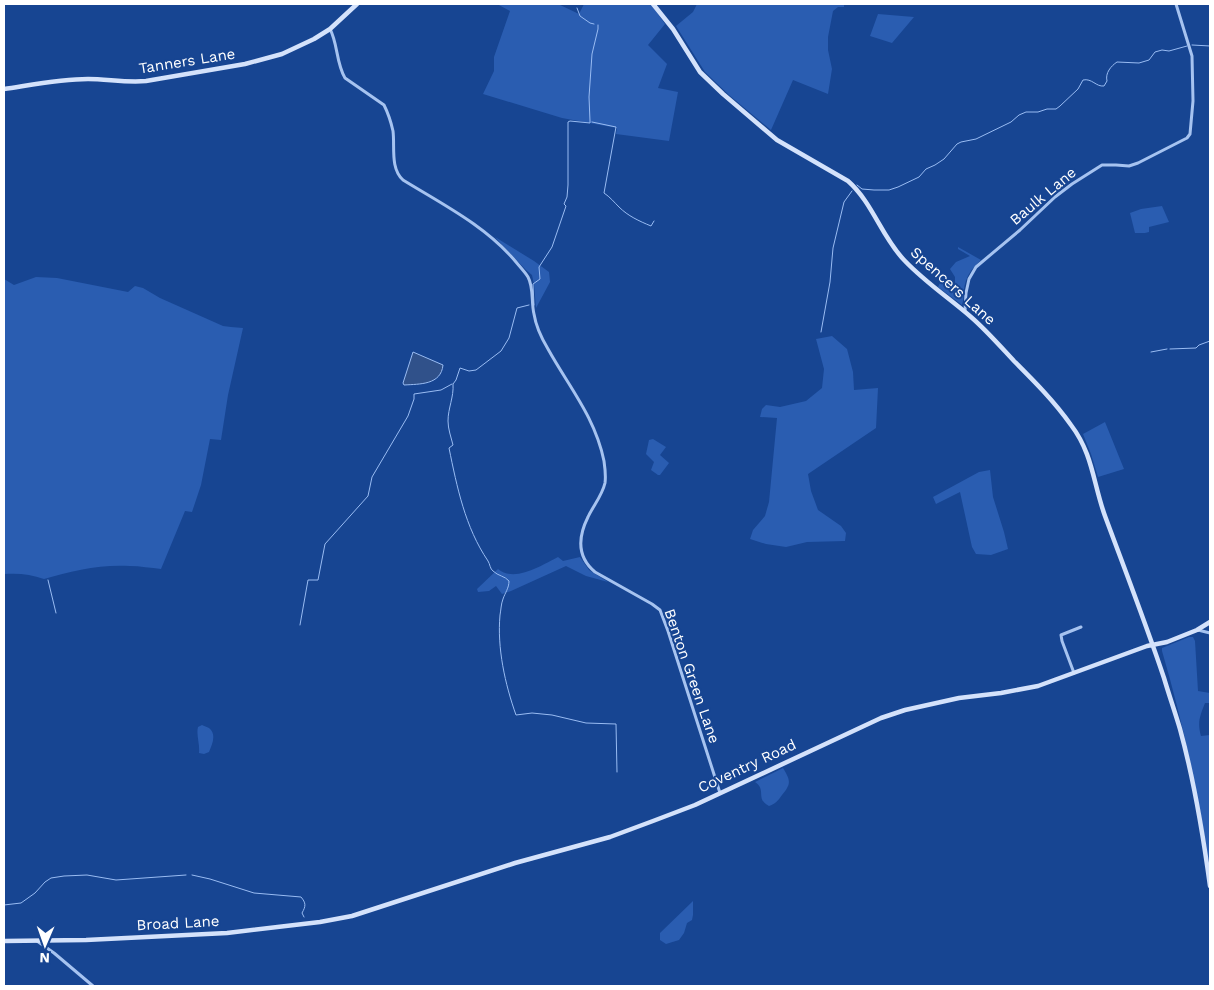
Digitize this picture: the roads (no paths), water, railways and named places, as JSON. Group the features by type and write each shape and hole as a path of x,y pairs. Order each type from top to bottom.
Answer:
{"street":[{"name":"Tanners Lane","path":"4,89 81,79 137,82 245,64 292,50 314,39 330,29 357,4"},
{"name":"Spencers Lane","path":"653,4 674,29 700,72 723,94 777,140 848,181 855,188 902,258 929,284 978,323 1053,401 1080,437 1091,463 1103,511 1180,728 1189,764 1210,886"},
{"name":"Baulk Lane","path":"965,312 969,278 976,267 1020,230 1054,197 1102,165 1129,166 1138,163 1187,138 1190,134 1193,101 1192,56 1176,4"},
{"name":"Benton Green Lane","path":"330,29 341,71 345,78 384,105 387,110 392,130 395,166 398,176 495,240 528,278 531,286 534,316 542,339 586,411 604,460 606,478 603,489 588,517 583,532 581,544 584,560 595,572 660,610 720,793"},
{"name":"Coventry Road","path":"352,916 515,863 610,837 686,808 881,718 905,710 959,698 1038,686 1147,646 1167,642 1197,630 1210,622"},
{"path":"1074,673 1061,634 1081,627"},
{"path":"1197,630 1210,634"},
{"name":"Broad Lane","path":"4,941 86,940 227,933 320,922 352,916"},
{"path":"37,941 54,952 94,986"}],"waterway":[{"path":"577,8 580,16 594,24"},
{"path":"534,305 533,284 540,279 539,267 552,247 566,206 564,204 568,185 568,122 590,123 589,97 592,54 598,25"},
{"path":"1192,45 1210,46"},
{"path":"857,185 862,189 874,190 889,190 898,187 919,177 926,169 944,159 961,142 976,139 1011,122 1026,112 1056,109 1078,89 1083,80 1089,80 1104,86 1109,70 1117,62 1139,63 1149,60 1155,52 1169,51 1187,46"},
{"path":"592,122 616,127 604,193 622,210 634,218 651,226 654,221"},
{"path":"821,332 830,282 833,248 844,202 852,191"},
{"path":"529,305 517,308 509,338 501,351 476,370 469,371 460,368 453,384 448,416 448,427 453,445 449,448 459,492 473,534 492,570 509,581 501,605 499,628 505,678 516,715 532,713 552,715 586,723 616,724 617,772"},
{"path":"1170,349 1196,348 1210,341"},
{"path":"1151,352 1167,349"},
{"path":"300,625 308,580 318,580 325,544 368,496 372,477 408,416 414,394 441,390 452,384"},
{"path":"48,580 56,613"},
{"path":"4,905 21,903 51,878 87,875 116,880 186,875"},
{"path":"192,875 254,893 301,897 305,905 302,913 304,917"}]}
